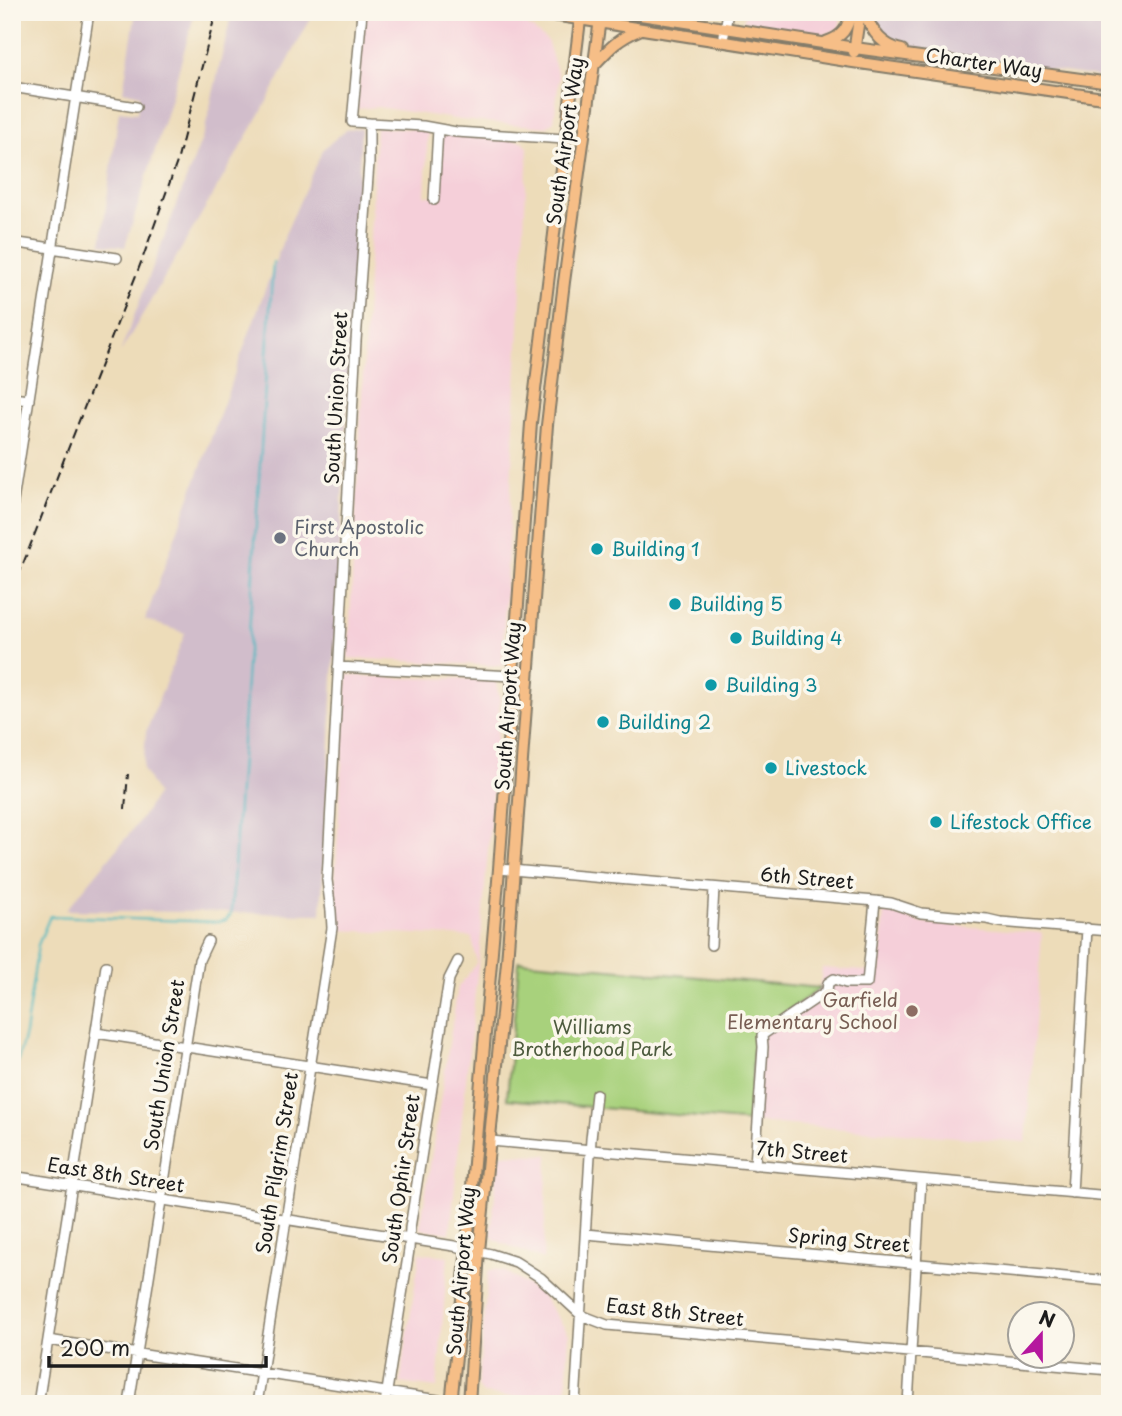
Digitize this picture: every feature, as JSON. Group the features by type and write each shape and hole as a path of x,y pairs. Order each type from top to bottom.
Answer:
{"main road":[{"name":"Charter Way","path":"534,12 600,17 640,29 1110,99"},
{"path":"621,12 1110,83"},
{"path":"822,43 844,33 851,12"},
{"path":"853,62 862,12"},
{"path":"862,12 876,35 894,48 1076,73 1084,79"},
{"name":"South Airport Way","path":"451,1403 499,869 531,423 580,16"},
{"name":"South Airport Way","path":"469,1402 547,425 600,17"},
{"path":"592,67 611,46 625,35 640,29"},
{"path":"565,139 573,138 584,128"}],"street":[{"path":"12,508 89,12"},
{"path":"362,12 352,122 565,139"},
{"path":"723,42 728,12"},
{"path":"12,87 136,107"},
{"name":"South Union Street","path":"331,929 327,880 357,329 369,173 369,123"},
{"path":"434,200 438,129"},
{"path":"12,242 117,258"},
{"path":"12,398 29,400"},
{"path":"338,667 513,676"},
{"name":"6th Street","path":"499,869 891,902 920,913 1110,930"},
{"path":"710,945 714,888"},
{"path":"755,1165 764,1041 762,1035 827,991 828,983 834,979 846,983 867,982 875,901"},
{"path":"1072,1193 1087,928"},
{"name":"South Pilgrim Street","path":"257,1404 331,929"},
{"name":"South Union Street","path":"129,1404 199,960 208,941"},
{"name":"South Ophir Street","path":"385,1404 449,979 458,961"},
{"path":"38,1404 106,966"},
{"path":"96,1033 432,1085"},
{"path":"575,1404 596,1094"},
{"name":"7th Street","path":"491,1141 1110,1196"},
{"name":"East 8th Street","path":"12,1176 479,1251 506,1258 531,1271 581,1315 607,1325 1110,1370"},
{"path":"908,1404 921,1180"},
{"name":"Spring Street","path":"586,1234 1110,1281"},
{"path":"48,1340 451,1403"},
{"path":"469,1402 502,1404"}],"shaded area":[{"path":"136,12 195,12 125,247 101,244 119,111 137,113 140,95 123,91"},
{"path":"232,12 314,12 262,111 120,353 204,133"},
{"path":"363,12 484,12 518,18 547,40 559,78 554,121 547,127 461,120 378,107 357,109"},
{"path":"745,12 842,12 839,29 825,34 743,21"},
{"path":"876,12 1110,12 1110,79 908,48 886,37 877,21"},
{"path":"376,127 428,130 425,196 433,196 437,132 523,141 528,147 502,666 348,658"},
{"path":"361,128 321,914 66,910 139,822 157,794 143,769 146,732 185,633 145,620 286,232 323,149 346,130"},
{"path":"347,675 495,679 500,700 481,937 450,1233 420,1229 458,987 477,963 472,937 340,930 335,883"},
{"name":"Garfield Elementary School","path":"884,910 922,923 1042,933 1026,1142 750,1122 754,1034 820,988 822,968 879,972"},
{"path":"499,1154 548,1155 543,1260 495,1240 491,1234"},
{"path":"420,1253 448,1256 437,1388 400,1383"},
{"path":"493,1269 504,1271 541,1294 569,1334 566,1395 558,1401 483,1394 478,1387 488,1273"}],"green space":[{"name":"Williams Brotherhood Park","path":"519,961 821,988 754,1034 750,1122 507,1099"}],"waterway":[{"path":"12,1082 25,1034 38,945 50,916 217,922 226,920 231,914 273,262"}],"railway":[{"path":"12,592 142,260 177,162 216,12"},
{"path":"125,809 128,774"}],"place":[{"name":"First Apostolic Church","path":"280,538"},
{"name":"Building 1","path":"597,549"},
{"name":"Building 5","path":"675,604"},
{"name":"Building 4","path":"736,638"},
{"name":"Building 3","path":"711,685"},
{"name":"Building 2","path":"603,722"},
{"name":"Livestock","path":"771,768"},
{"name":"Lifestock Office","path":"936,822"},
{"name":"Garfield Elementary School","path":"912,1011"}]}
